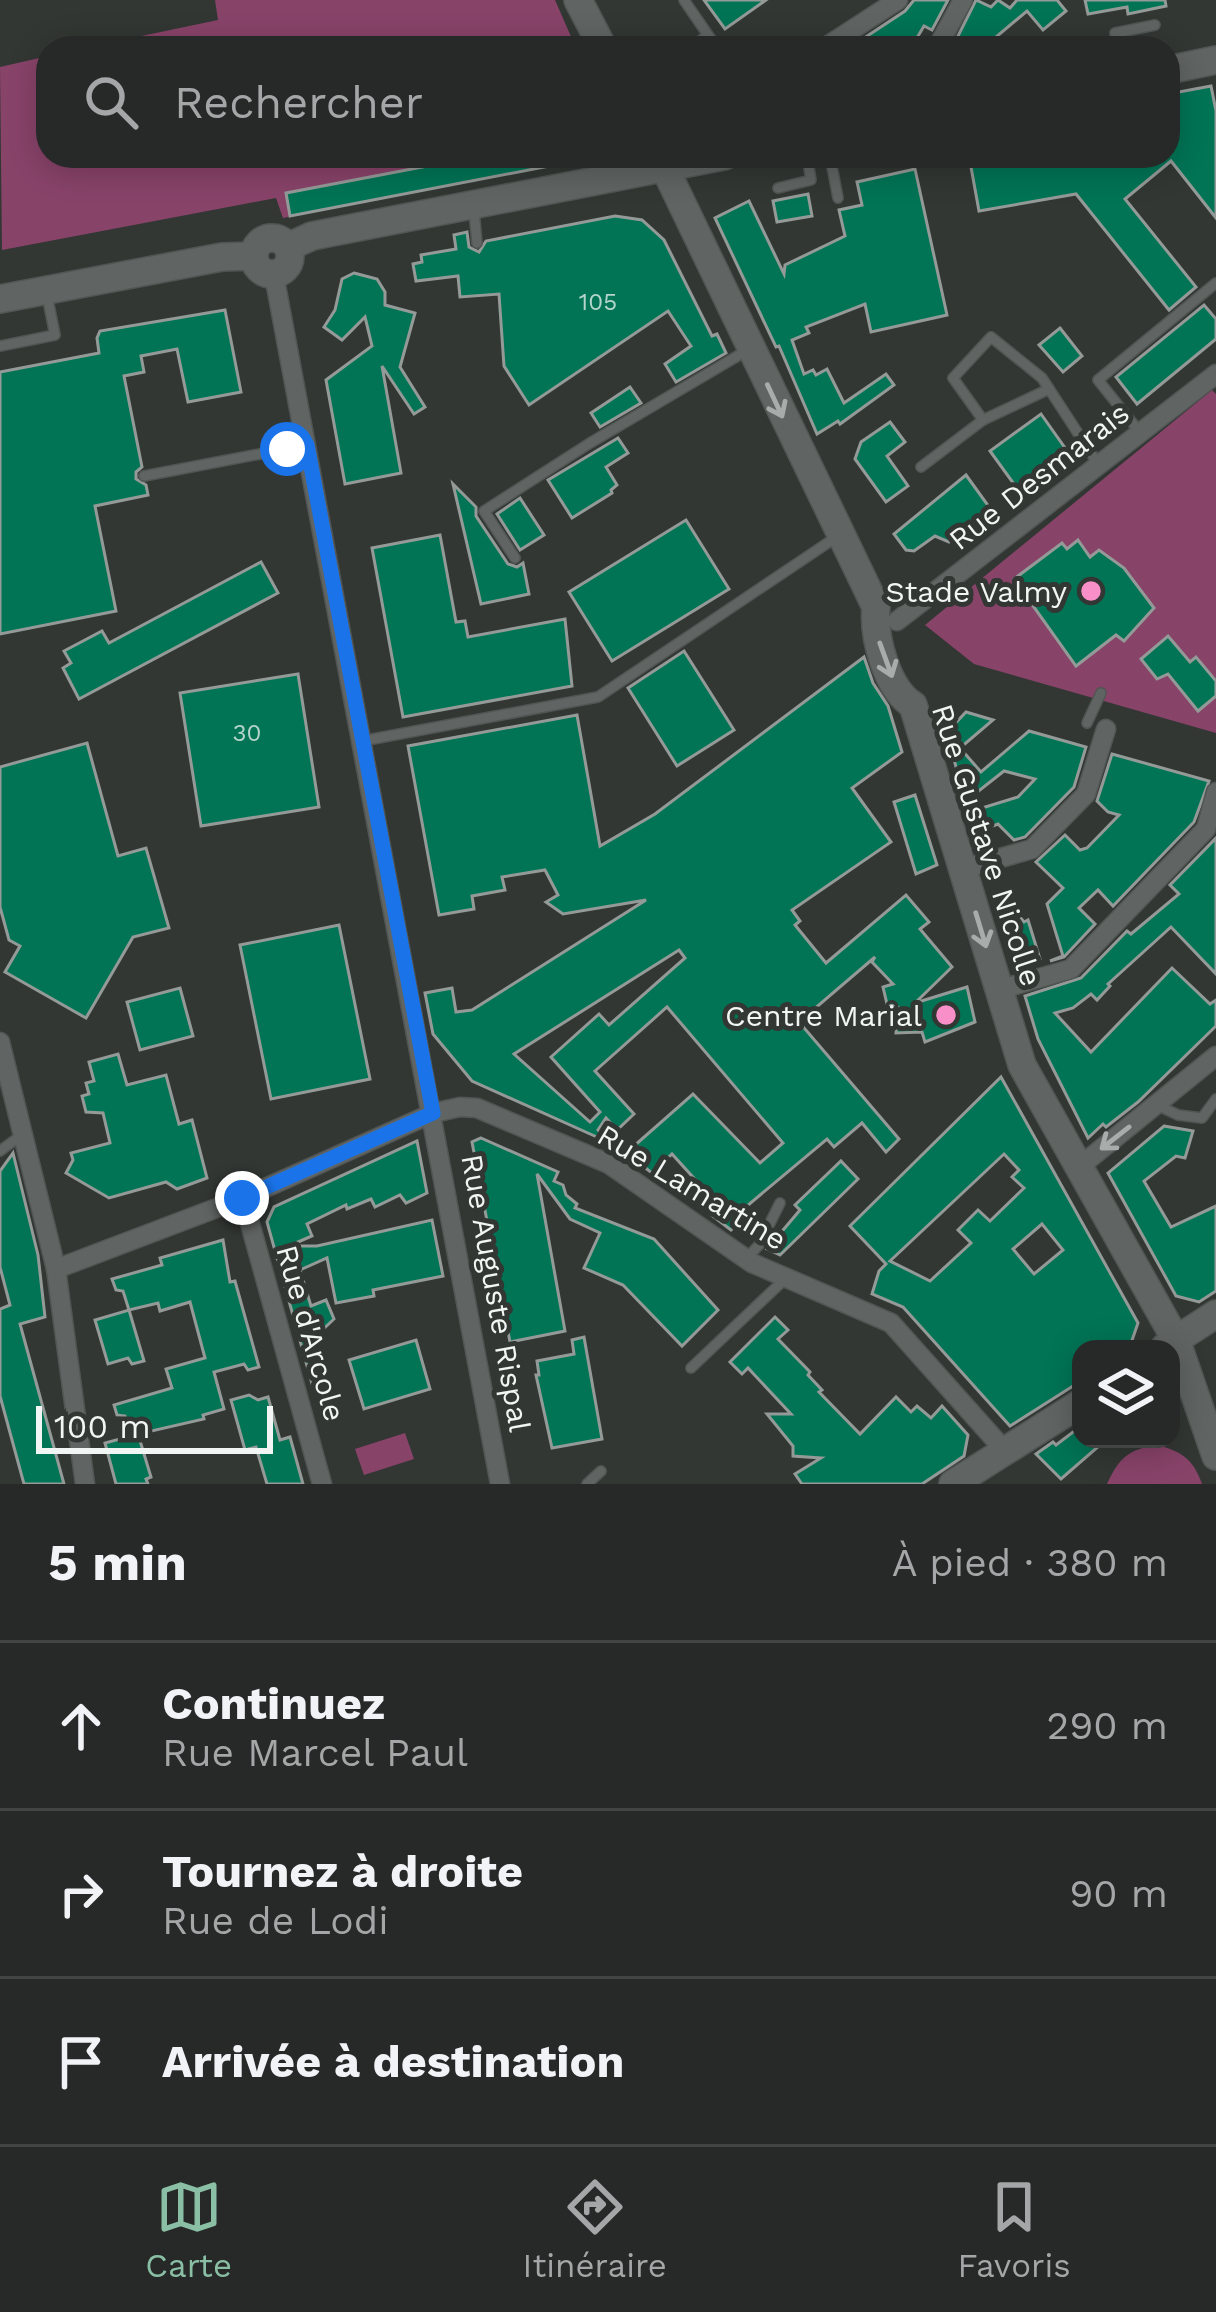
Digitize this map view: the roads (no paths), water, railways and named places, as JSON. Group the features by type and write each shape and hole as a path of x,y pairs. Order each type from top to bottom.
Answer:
{"street":[{"path":"578,0 597,36"},
{"path":"842,36 898,0"},
{"path":"944,36 963,0"},
{"path":"1180,68 1216,60"},
{"path":"264,266 257,245 267,239 279,239 288,247 312,236 633,168"},
{"name":"Rue Gustave Nicolle","path":"671,168 751,350 881,608 874,627 899,696 914,706 1022,1065 1166,1340"},
{"path":"0,298 222,257 264,266"},
{"name":"Rue Auguste Rispal","path":"264,266 307,445 500,1484"},
{"name":"Rue Desmarais","path":"881,608 1100,467 1216,374"},
{"path":"962,869 1032,849 1086,794 1096,726"},
{"path":"998,990 1071,969 1206,829 1216,792"},
{"path":"0,1042 56,1269 85,1484"},
{"path":"1078,1167 1216,1056"},
{"name":"Rue Lamartine","path":"433,1113 477,1108 609,1164 746,1259 891,1323 1006,1452"},
{"path":"56,1269 242,1198 433,1113"},
{"name":"Rue d'Arcole","path":"242,1198 322,1484"},
{"path":"1174,1340 1216,1314"},
{"name":"Rue Gustave Nicolle","path":"1180,1372 1216,1456"},
{"path":"953,1484 1072,1409"}],"lane":[{"path":"684,0 708,35"},
{"path":"1116,36 1155,25"},
{"path":"778,188 811,180 810,168"},
{"path":"832,168 838,198"},
{"path":"473,205 477,242"},
{"path":"1142,435 1098,380 1216,283"},
{"path":"0,346 55,335 46,290"},
{"path":"983,420 953,378 992,337 1042,378 1100,467"},
{"path":"515,558 484,511 590,442 751,350"},
{"path":"920,467 983,420 1049,389"},
{"path":"144,476 307,445"},
{"path":"362,741 598,697 840,534"},
{"path":"1096,726 1101,693"},
{"path":"1156,1105 1178,1115 1202,1118 1216,1099"},
{"path":"0,1151 23,1135"},
{"path":"746,1259 759,1245 780,1203"},
{"path":"691,1368 786,1278"},
{"path":"587,1484 601,1471"}],"place":[{"name":"Stade Valmy","path":"1091,591"},
{"name":"Centre Marial","path":"946,1015"}]}
